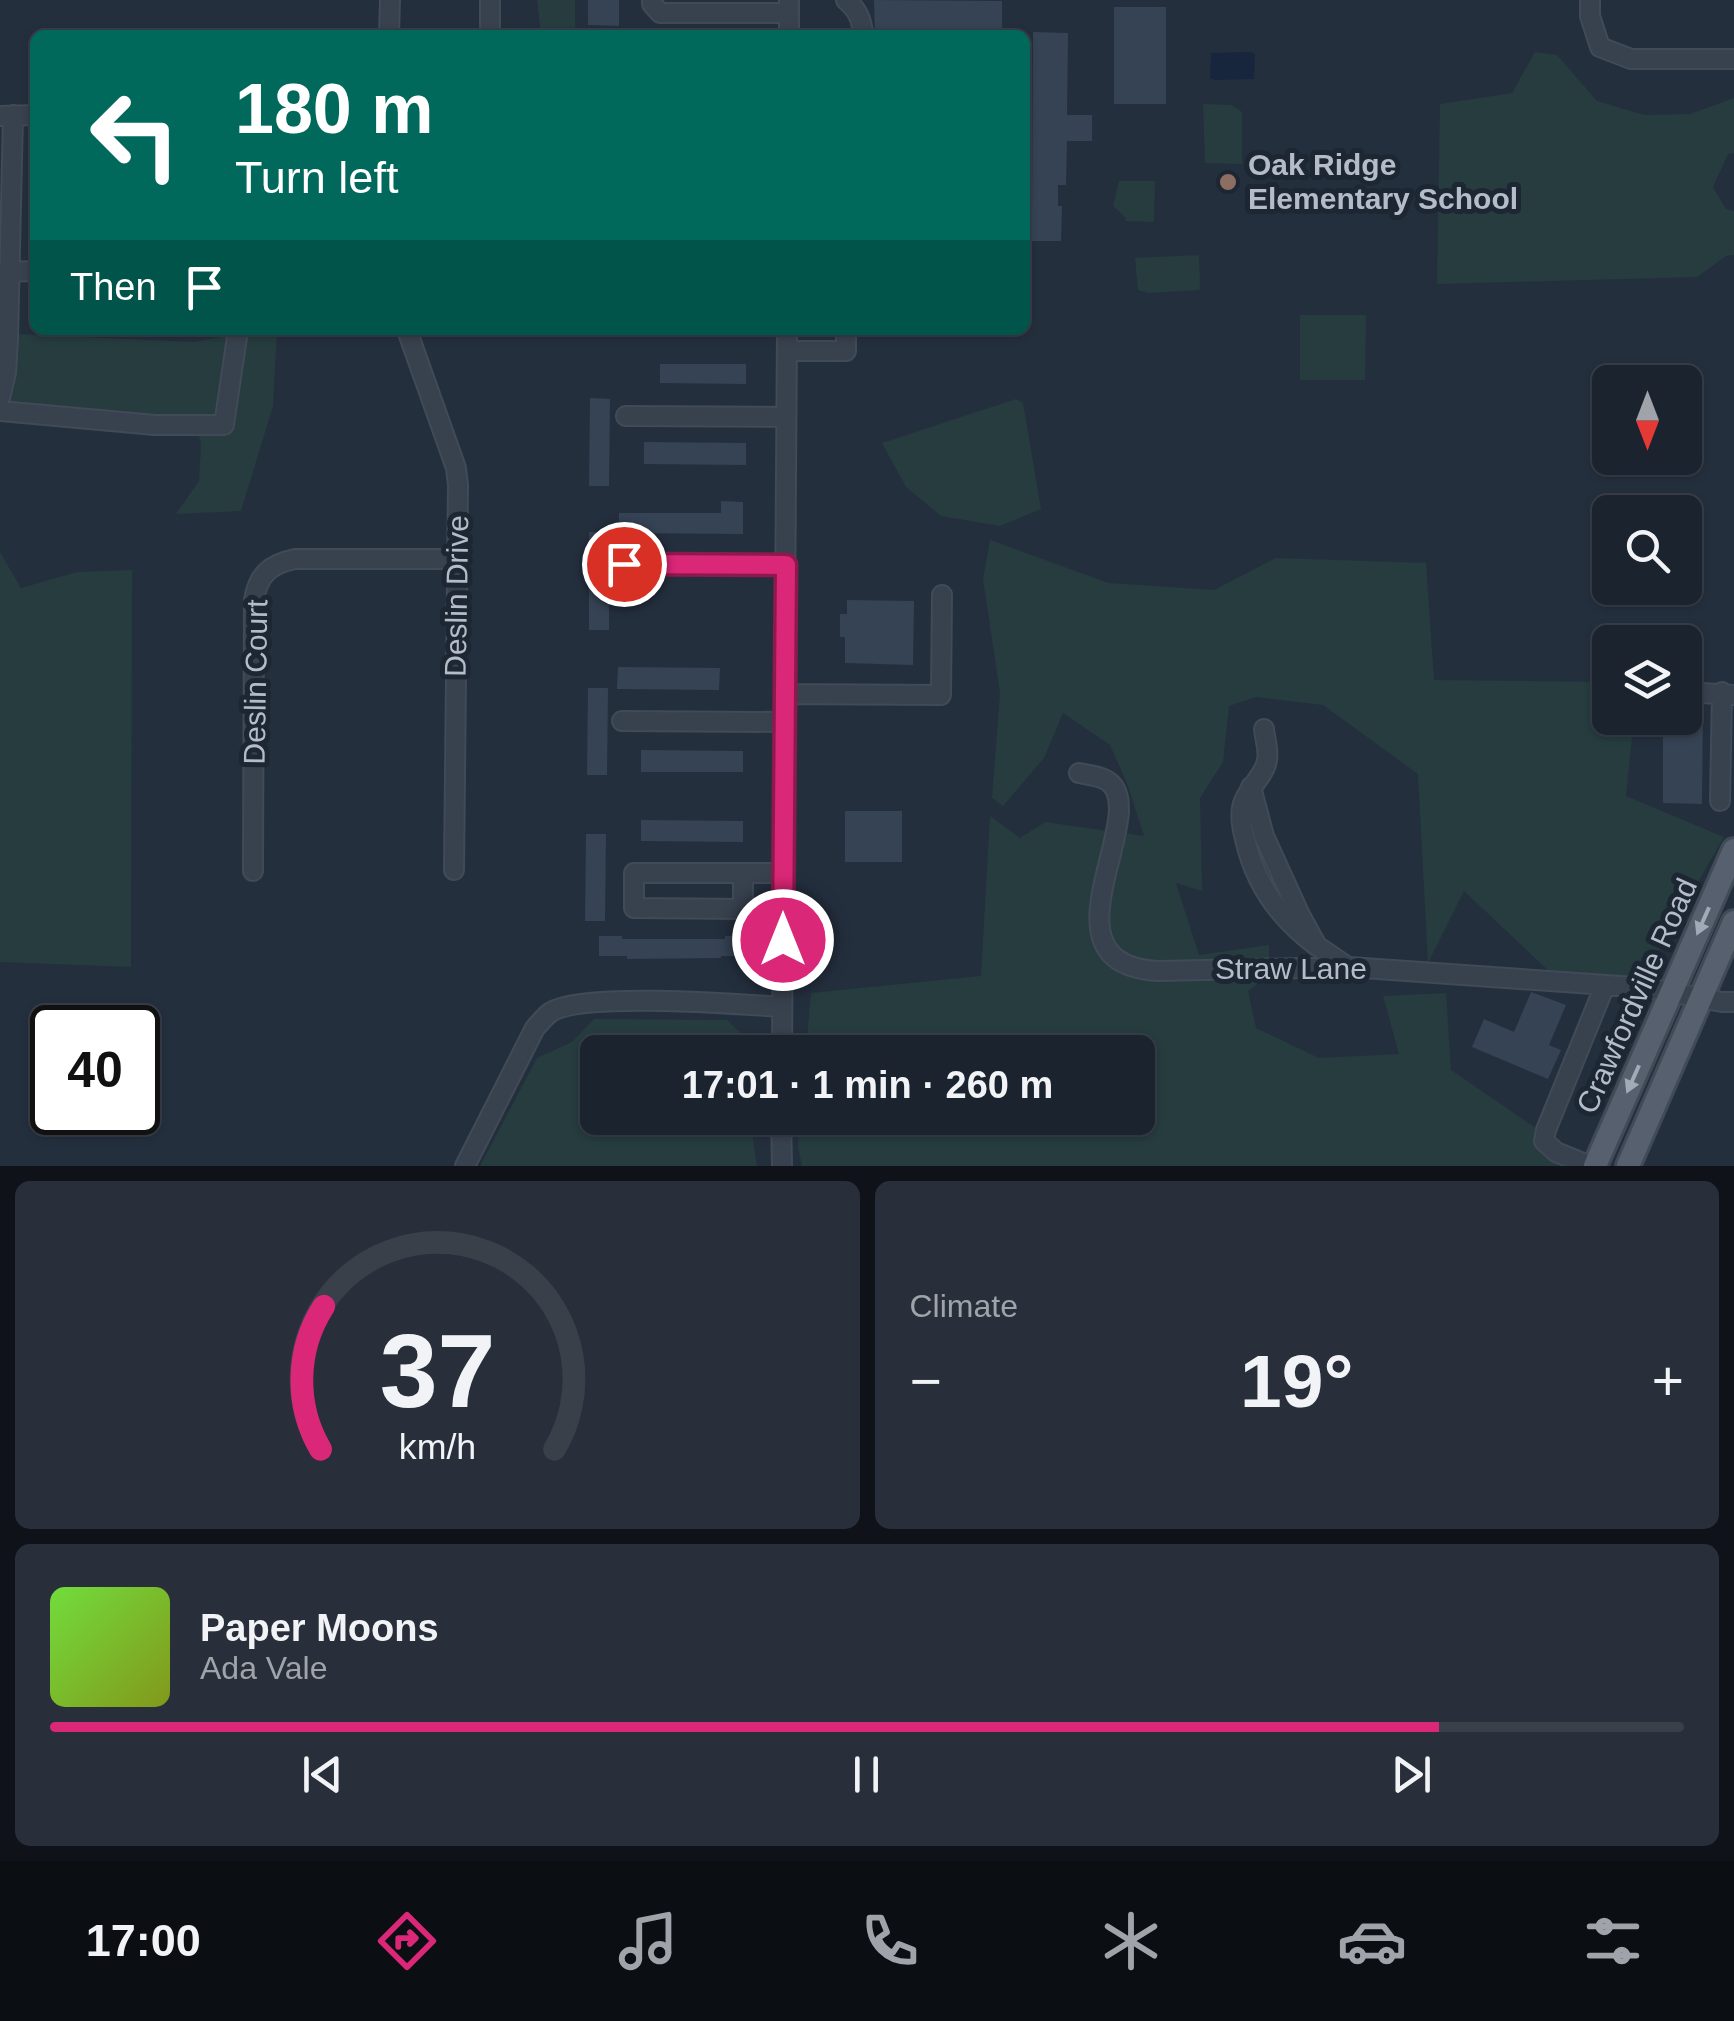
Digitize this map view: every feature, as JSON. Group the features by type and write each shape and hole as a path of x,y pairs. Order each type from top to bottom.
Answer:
{"main road":[{"name":"Crawfordville Road","path":"1628,1166 1734,850"},
{"name":"Crawfordville Road","path":"1592,1166 1686,995 1734,922"}],"street":[{"path":"390,0 390,30"},
{"path":"490,0 490,26"},
{"path":"652,0 660,13 691,6 789,6"},
{"path":"846,0 855,7 862,30"},
{"path":"1590,0 1590,16 1600,47 1630,59 1734,58"},
{"path":"0,398 6,373 7,115"},
{"path":"0,411 155,425 224,425 237,335"},
{"name":"Deslin Drive","path":"409,335 456,468 454,870"},
{"path":"782,1035 787,335"},
{"path":"787,351 846,352 846,335"},
{"path":"626,416 786,417"},
{"name":"Deslin Court","path":"254,870 254,600 262,575 271,566 295,559 457,560"},
{"path":"624,564 786,565"},
{"path":"784,694 940,696 942,596"},
{"path":"1702,693 1728,694 1720,801"},
{"path":"622,721 784,722"},
{"path":"1264,729 1267,760 1251,787 1264,836 1318,946 1348,967"},
{"name":"Straw Lane","path":"1079,773 1106,780 1120,805 1105,877 1100,927 1108,952 1139,970 1348,967 1649,988 1734,1002"},
{"path":"743,873 743,909 634,908 634,873 743,873 783,873"},
{"path":"1592,1166 1556,1152 1544,1141 1605,985"},
{"path":"466,1166 534,1028 550,1013 583,1004 627,1002 723,1002 782,1007"},
{"path":"781,1135 782,1166"}],"green space":[{"path":"537,0 575,0 575,30 540,30"},
{"path":"1535,52 1557,55 1597,101 1644,115 1690,114 1734,98 1734,153 1728,154 1713,187 1726,209 1734,211 1734,255 1726,256 1697,277 1437,284 1440,104 1512,93"},
{"path":"1203,104 1231,105 1242,112 1242,164 1205,163"},
{"path":"1119,181 1155,181 1154,222 1125,221 1113,206"},
{"path":"1199,255 1200,289 1148,293 1138,290 1135,258"},
{"path":"1300,315 1366,315 1365,380 1300,380"},
{"path":"15,334 194,342 231,335 277,335 273,406 241,511 176,514 199,481 201,443 194,421 8,415"},
{"path":"1016,399 1023,403 1041,509 1000,526 941,516 906,487 882,443"},
{"path":"990,540 1109,583 1214,590 1276,558 1426,563 1434,680 1592,682 1592,735 1632,735 1626,796 1724,837 1642,980 1554,976 1464,891 1428,963 1418,774 1323,705 1256,697 1229,706 1223,762 1200,798 1202,891 1176,883 1199,955 1269,945 1269,975 1248,991 1256,1028 1319,1058 1399,1054 1383,996 1446,993 1451,1070 1546,1135 1560,1166 802,1166 799,1135 1155,1135 1155,1035 807,1035 811,993 981,976 990,816 1020,838 1045,822 1144,836 1110,745 1063,713 1044,758 1003,806 992,798 1000,693 983,579"},
{"path":"0,552 21,588 77,572 132,570 131,967 0,962"},
{"path":"594,1019 727,1020 743,1035 580,1035 580,1135 752,1135 757,1166 480,1166 537,1058 572,1042"}],"water":[{"path":"1211,53 1255,54 1254,79 1210,78"}],"building":[{"path":"588,0 619,0 619,26 588,25"},
{"path":"874,0 1002,1 1002,30 875,30"},
{"path":"1114,7 1166,7 1166,104 1114,104"},
{"path":"1033,32 1068,33 1067,115 1092,115 1092,141 1067,141 1066,185 1058,185 1061,241 1030,241"},
{"path":"660,364 746,364 746,384 660,383"},
{"path":"590,398 610,399 609,486 589,486"},
{"path":"644,442 746,443 746,465 644,464"},
{"path":"721,501 743,502 743,534 619,533 619,513 721,513"},
{"path":"589,532 609,532 609,630 589,630"},
{"path":"847,600 914,601 913,665 845,663 840,614 847,614"},
{"path":"618,667 720,668 719,690 617,689"},
{"path":"588,688 608,688 607,775 587,775"},
{"path":"1703,706 1702,804 1663,803 1663,735 1702,735"},
{"path":"641,750 743,751 743,772 641,772"},
{"path":"845,811 902,811 902,862 845,862"},
{"path":"641,820 743,821 743,842 641,841"},
{"path":"586,834 606,834 605,921 585,921"},
{"path":"599,936 748,936 748,956 599,956"},
{"path":"1531,992 1566,1005 1549,1045 1561,1050 1548,1079 1472,1047 1484,1019 1514,1032"}],"place":[{"name":"Oak Ridge Elementary School","path":"1228,182"}],"route":[{"path":"624,564 786,565 783,940"}]}
